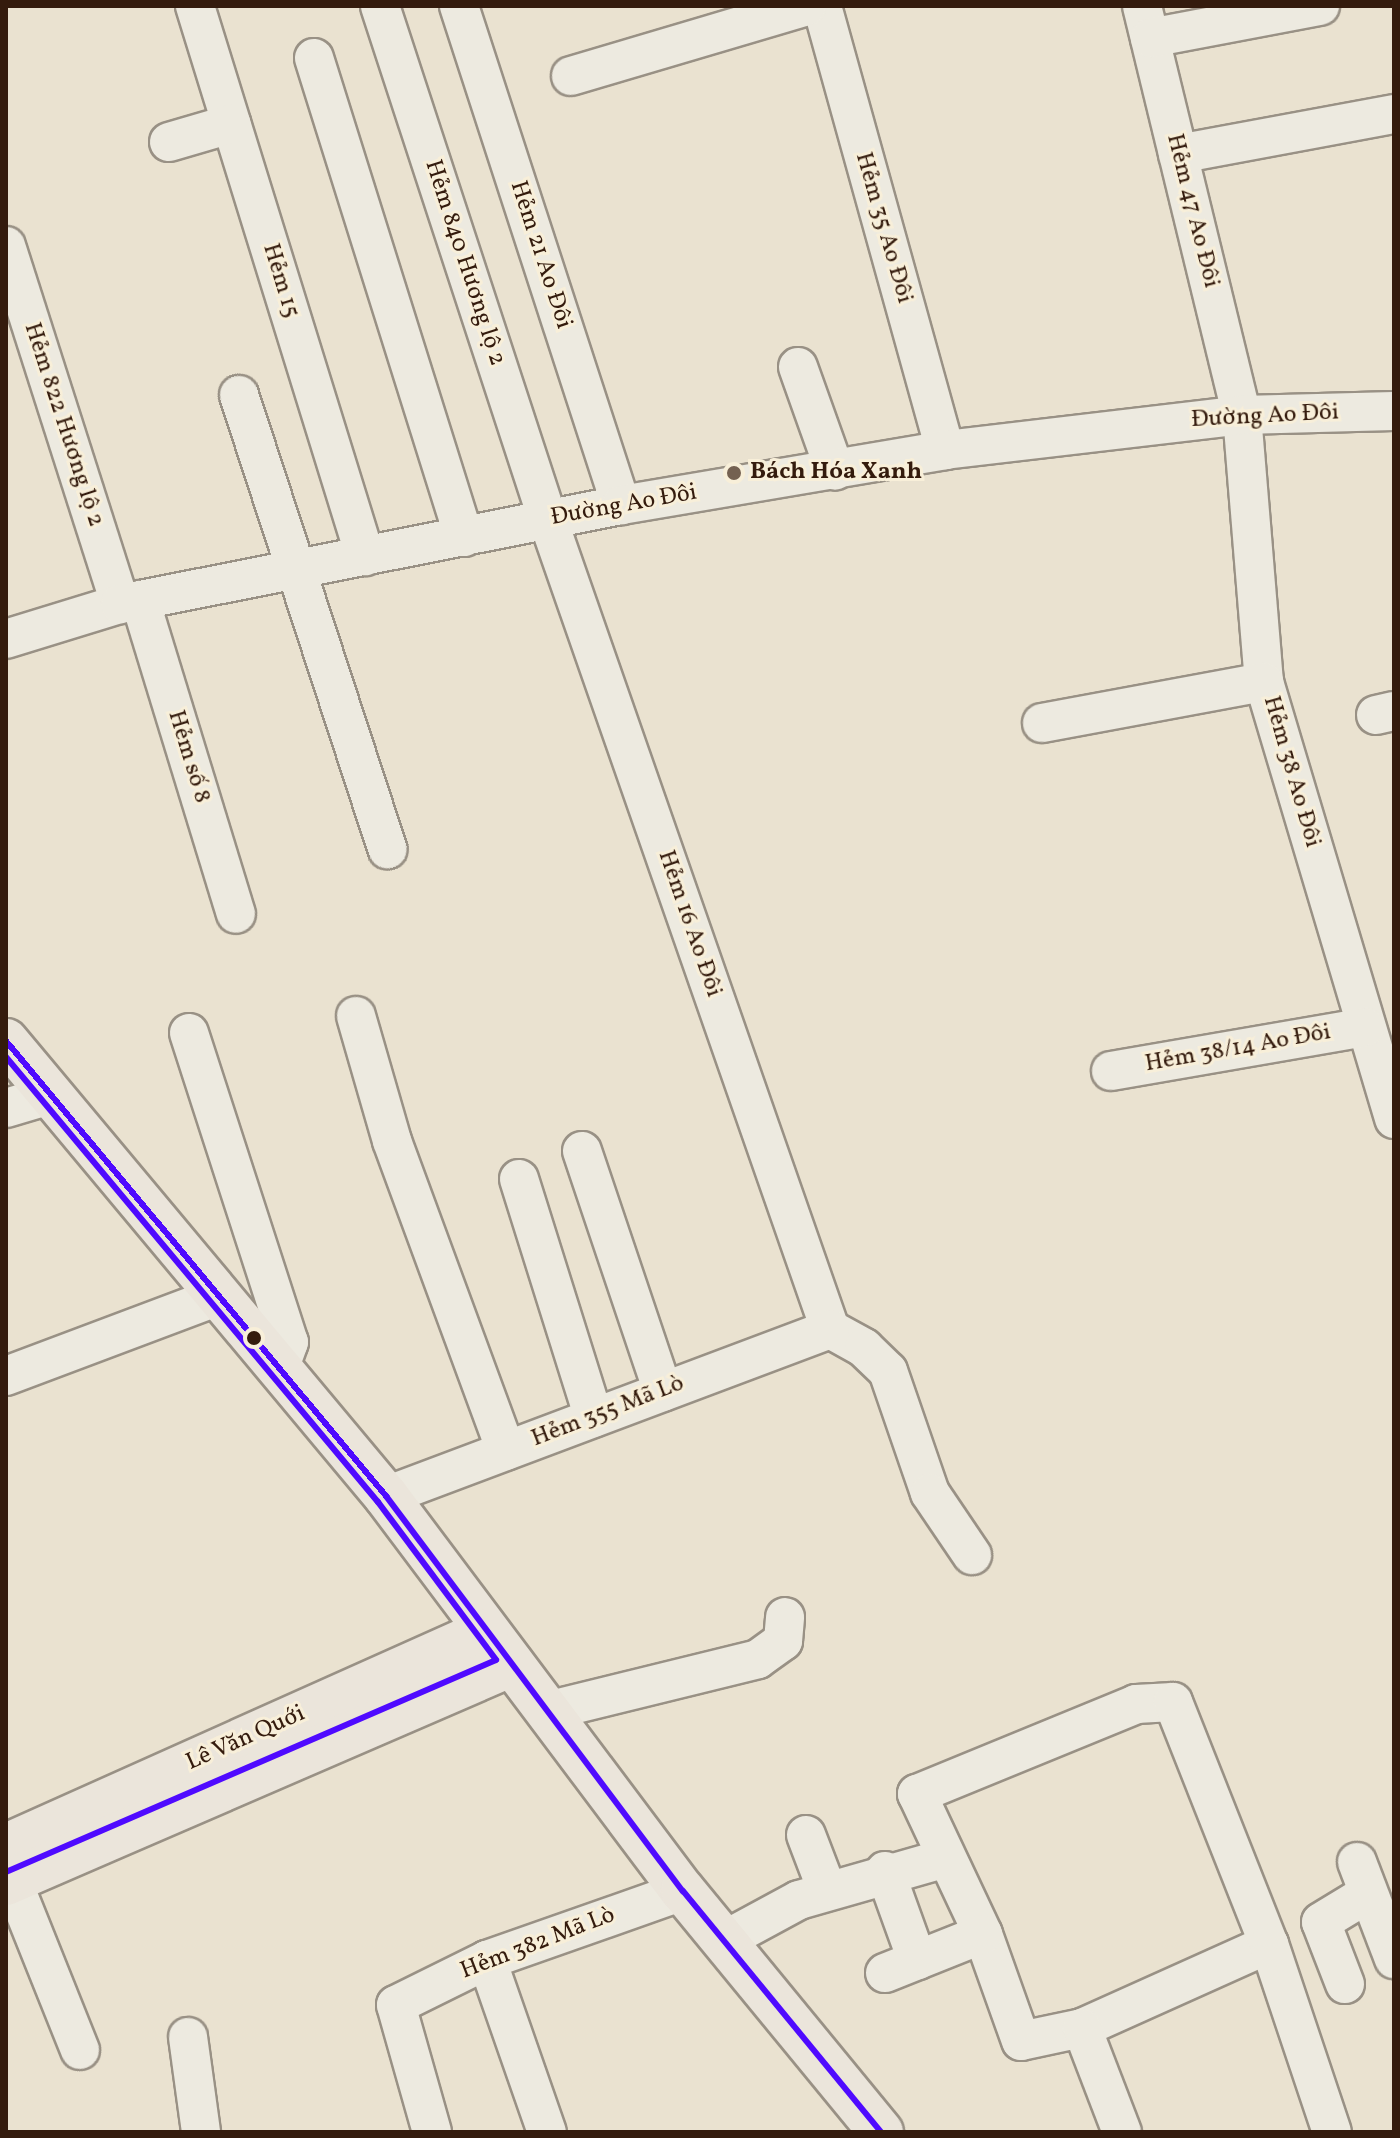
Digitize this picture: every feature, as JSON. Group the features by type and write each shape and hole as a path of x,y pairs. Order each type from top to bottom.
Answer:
{"main road":[{"path":"6,1041 386,1496 683,1891 881,2132"},
{"name":"Lê Văn Quới","path":"8,1870 499,1648"}],"street":[{"name":"Hẻm 15","path":"195,6 365,556"},
{"name":"Hẻm 840 Hương lộ 2","path":"380,6 548,520"},
{"name":"Hẻm 21 Ao Đôi","path":"459,6 621,505"},
{"path":"571,76 807,6"},
{"name":"Hẻm 35 Ao Đôi","path":"822,6 945,450"},
{"path":"1146,22 1320,6"},
{"name":"Hẻm 47 Ao Đôi","path":"1146,22 1242,415"},
{"path":"314,58 464,537"},
{"path":"1178,154 1394,114"},
{"path":"169,142 231,124"},
{"name":"Hẻm 822 Hương lộ 2","path":"6,246 130,602"},
{"path":"798,367 835,471"},
{"path":"239,395 387,849"},
{"name":"Đường Ao Đôi","path":"6,639 130,602 621,505 945,450 1242,415 1394,411"},
{"name":"Hẻm 38 Ao Đôi","path":"1242,415 1264,682 1394,1119"},
{"name":"Hẻm 16 Ao Đôi","path":"548,520 830,1329"},
{"name":"Hẻm số 8","path":"130,602 236,914"},
{"path":"1042,723 1264,682"},
{"path":"356,1016 392,1141 506,1451"},
{"name":"Hẻm 38/14 Ao Đôi","path":"1111,1071 1365,1027"},
{"path":"189,1033 289,1342 280,1367"},
{"path":"6,1108 50,1095"},
{"path":"582,1151 663,1392"},
{"path":"519,1179 594,1418"},
{"path":"6,1376 219,1296"},
{"path":"830,1329 864,1348 888,1371 930,1493 972,1555"},
{"name":"Hẻm 355 Mã Lò","path":"386,1496 830,1329"},
{"path":"547,1711 758,1659 783,1641 785,1617"},
{"path":"1269,1944 1082,2028 1021,2041 983,1934 917,1794 1136,1704 1173,1702 1269,1944 1332,2132"},
{"path":"806,1835 827,1890"},
{"path":"725,1940 827,1890 885,1871 946,1858"},
{"path":"8,1870 80,2050"},
{"path":"885,1871 901,1966 983,1934"},
{"path":"1345,1984 1321,1922 1362,1878 1394,1959"},
{"name":"Hẻm 382 Mã Lò","path":"432,2132 396,2005 487,1960 683,1891"},
{"path":"487,1960 547,2132"},
{"path":"1082,2028 1122,2132"},
{"path":"188,2037 201,2132"}],"transit line":[{"name":"16","path":"6,1041 386,1496 683,1891 881,2132"},
{"path":"6,1057 378,1502 496,1660 6,1872"}],"place":[{"name":"Bách Hóa Xanh","path":"734,473"}]}
